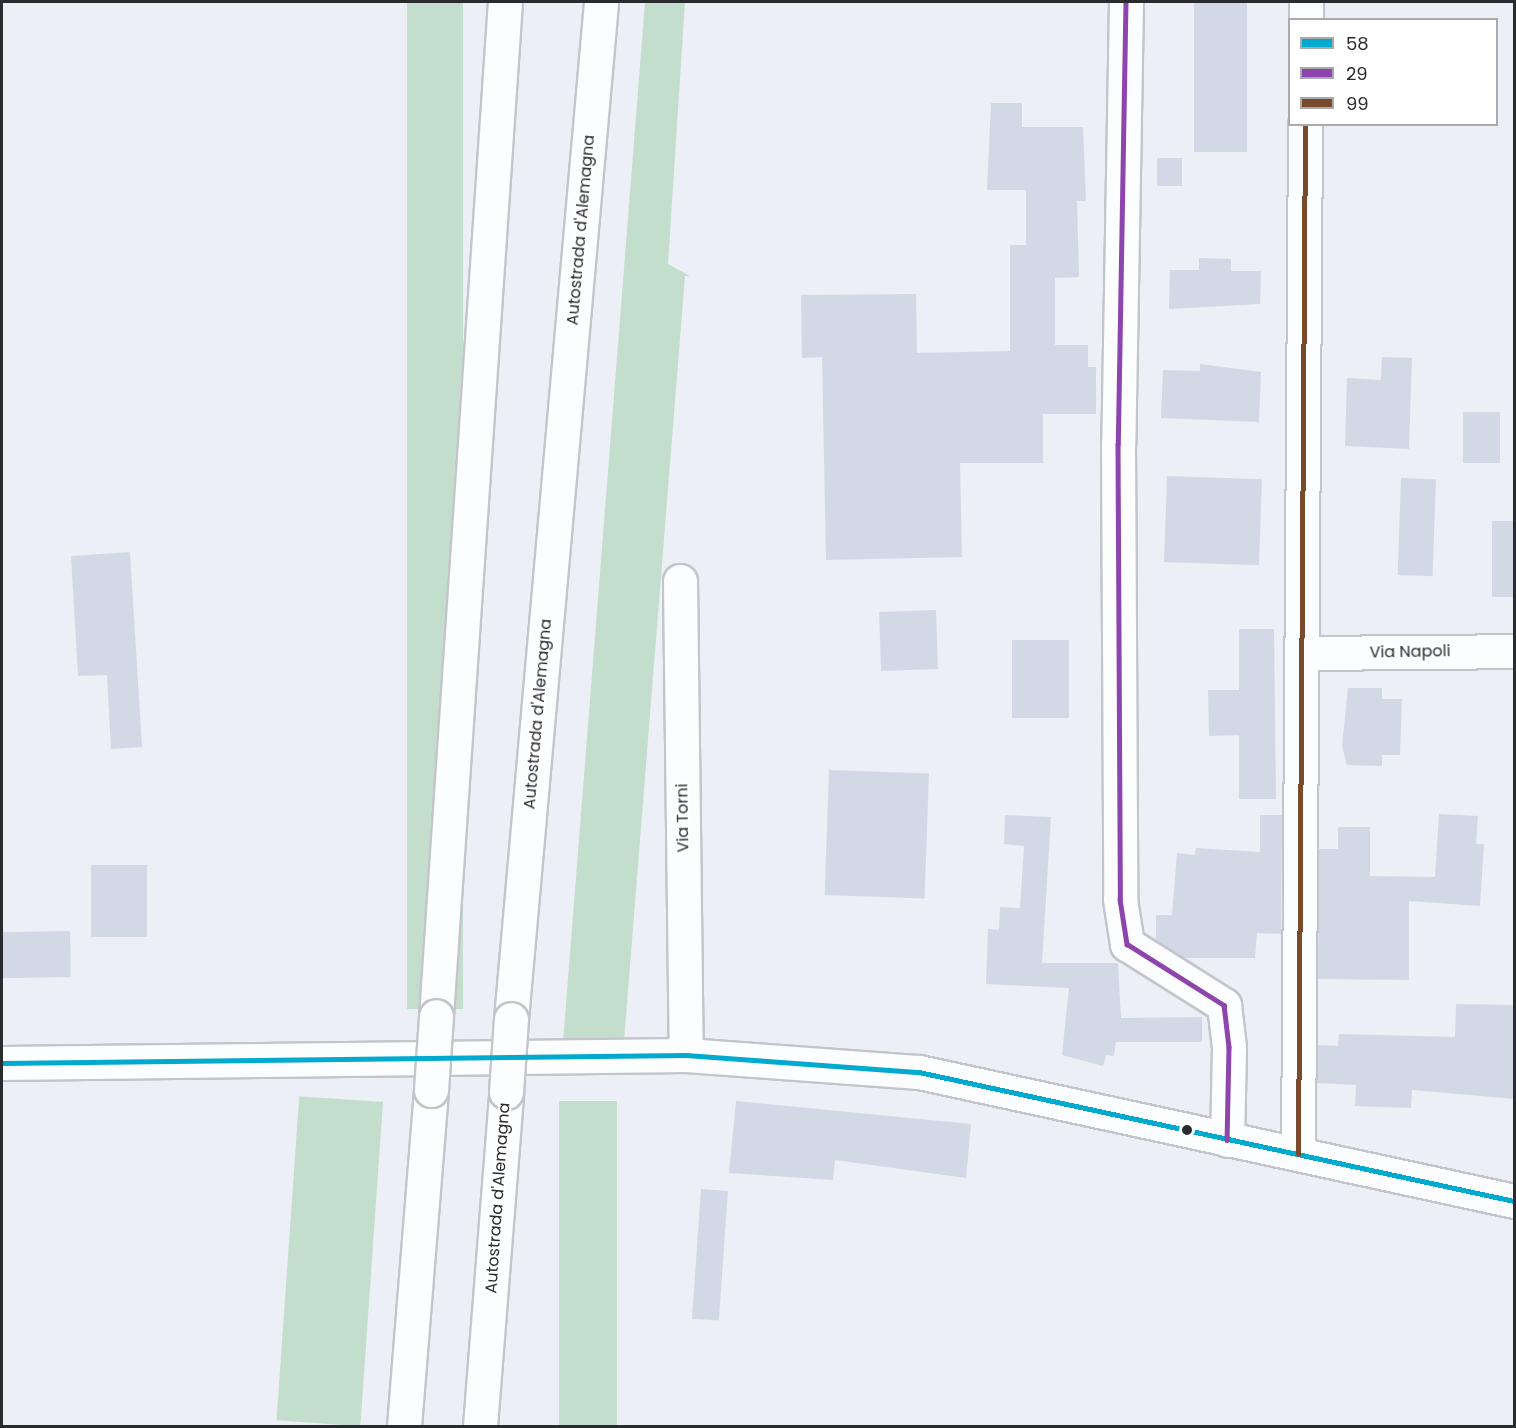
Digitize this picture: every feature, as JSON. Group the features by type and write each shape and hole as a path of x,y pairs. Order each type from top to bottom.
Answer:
{"main road":[{"path":"404,1426 431,1090 505,2"},
{"name":"Autostrada d'Alemagna","path":"480,1426 511,1019 601,2"},
{"path":"1126,2 1118,444 1120,899 1127,944 1224,1005 1229,1047 1227,1140"},
{"path":"1306,2 1306,18"},
{"path":"1298,1154 1305,653 1305,126"},
{"name":"Via Torni","path":"680,582 686,1055"},
{"name":"Via Napoli","path":"1305,653 1515,651"},
{"path":"2,1063 686,1055 919,1072 1515,1201"}],"green space":[{"path":"407,2 463,2 463,1009 407,1009"},
{"path":"645,2 685,2 668,264 690,276 685,276 624,1041 563,1042"},
{"path":"299,1096 383,1102 360,1426 277,1420"},
{"path":"559,1101 617,1101 617,1426 559,1426"}],"building":[{"path":"1194,2 1247,2 1247,152 1194,152"},
{"path":"991,103 1022,103 1022,127 1083,127 1086,201 1077,201 1079,277 1055,278 1055,345 1088,345 1088,367 1096,367 1096,414 1043,414 1043,463 960,463 962,557 826,560 822,357 802,358 801,295 916,294 917,353 1010,351 1010,245 1026,245 1026,190 987,190"},
{"path":"1157,158 1182,158 1182,186 1157,186"},
{"path":"1199,258 1231,259 1231,271 1261,271 1260,304 1169,309 1170,270 1199,270"},
{"path":"1382,357 1412,358 1409,449 1345,446 1347,378 1381,380"},
{"path":"1200,364 1261,372 1259,422 1161,418 1163,370 1200,371"},
{"path":"1463,412 1500,412 1500,463 1463,463"},
{"path":"1167,476 1262,479 1259,565 1164,562"},
{"path":"1401,478 1436,479 1433,576 1398,575"},
{"path":"1492,521 1514,521 1514,597 1492,597"},
{"path":"130,552 142,747 111,749 107,675 78,676 71,556"},
{"path":"936,610 938,669 881,671 879,612"},
{"path":"1239,629 1274,629 1276,799 1239,799 1239,735 1209,736 1208,690 1239,690"},
{"path":"1012,640 1069,640 1069,718 1012,718"},
{"path":"1348,688 1382,688 1382,699 1402,699 1400,755 1382,755 1382,766 1347,765 1342,746"},
{"path":"829,770 929,773 925,898 825,895"},
{"path":"1439,814 1478,816 1476,844 1484,844 1480,906 1409,901 1409,980 1318,979 1319,849 1338,849 1338,827 1370,827 1370,876 1435,877"},
{"path":"1005,815 1051,817 1042,963 1118,963 1121,1018 1202,1017 1202,1042 1116,1042 1114,1056 1106,1055 1103,1066 1062,1055 1069,988 986,984 988,929 999,930 1000,907 1020,908 1024,846 1004,844"},
{"path":"1260,815 1282,815 1281,934 1257,933 1255,958 1184,958 1156,940 1156,915 1172,915 1177,853 1195,855 1196,848 1260,852"},
{"path":"91,865 147,865 147,937 91,937"},
{"path":"70,931 71,977 3,978 2,932"},
{"path":"1456,1004 1515,1005 1515,1099 1412,1090 1411,1108 1355,1106 1356,1085 1317,1083 1317,1045 1338,1046 1339,1034 1455,1037"},
{"path":"736,1101 971,1124 966,1178 835,1160 833,1180 729,1173"},
{"path":"701,1189 728,1191 719,1321 692,1319"}],"transit line":[{"name":"29","path":"1126,2 1118,444 1120,899 1127,944 1224,1005 1229,1047 1227,1140"},
{"name":"99","path":"1298,1154 1305,126"},
{"name":"58","path":"2,1063 686,1055 919,1072 1514,1201"}]}
